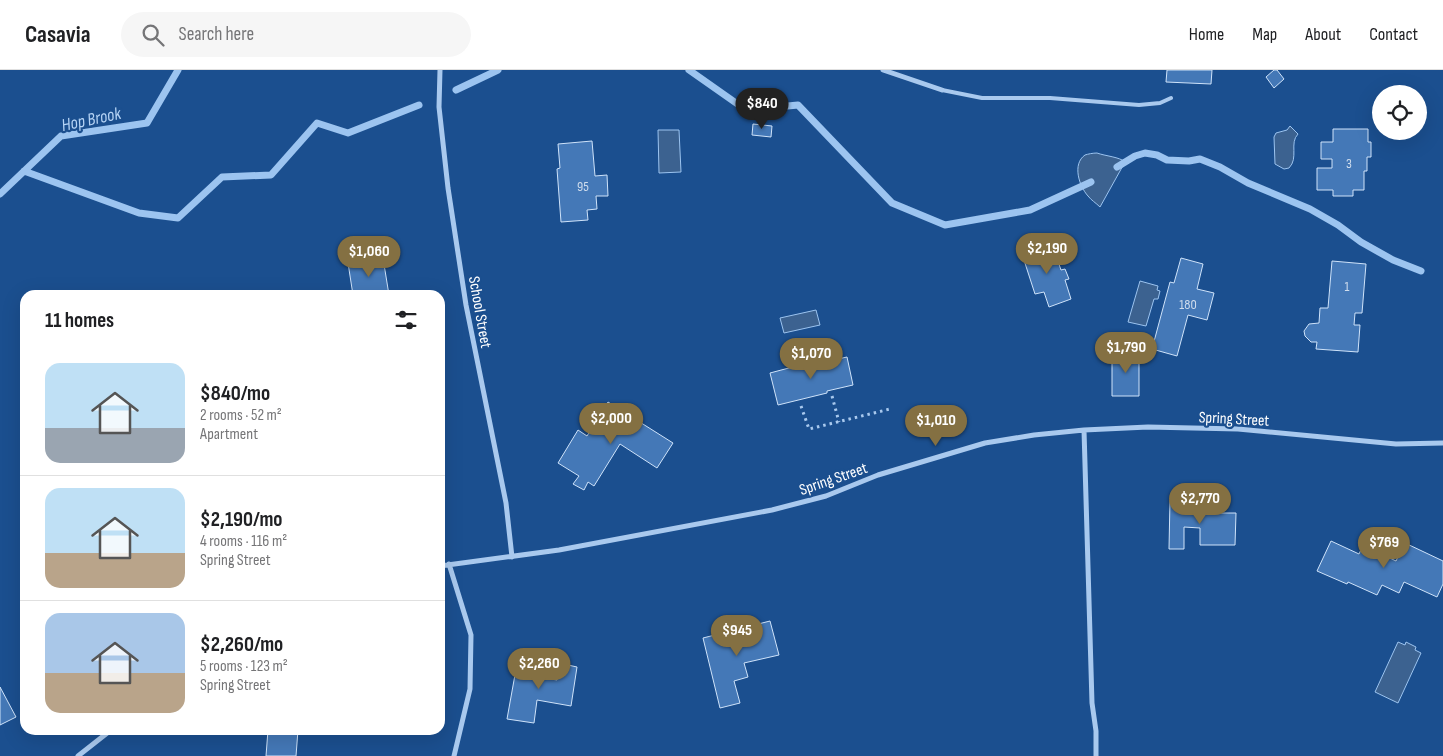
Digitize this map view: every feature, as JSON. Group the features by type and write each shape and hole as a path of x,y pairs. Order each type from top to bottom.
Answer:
{"street":[{"name":"School Street","path":"440,70 439,107 451,207 466,305 506,503 512,557"},
{"path":"883,70 942,90"},
{"name":"Spring Street","path":"445,565 569,548 772,510 826,496 878,475 985,443 1034,435 1148,427 1238,429 1387,443 1443,443"},
{"path":"1084,430 1092,703 1096,731 1096,756"},
{"path":"449,564 471,635 470,689 454,756"},
{"path":"78,756 105,735"}],"lane":[{"path":"942,90 982,98 1050,98 1139,105 1160,103 1172,98"}],"path":[{"path":"832,396 839,422"},
{"path":"800,406 809,429 890,409"}],"water":[{"path":"1290,126 1298,134 1294,142 1292,164 1289,168 1284,169 1275,164 1274,137 1276,133 1287,130"},
{"path":"658,130 679,130 681,172 659,173"},
{"path":"1097,153 1125,162 1100,207 1085,192 1078,175 1081,159 1085,155"},
{"path":"1140,281 1158,286 1157,290 1160,291 1158,299 1154,299 1146,326 1128,322"},
{"path":"816,310 820,325 784,333 780,318"},
{"path":"1398,642 1405,645 1406,642 1416,647 1415,650 1421,653 1398,703 1375,692"}],"building":[{"path":"1167,70 1212,70 1211,84 1166,82"},
{"path":"1274,70 1277,70 1284,79 1274,88 1266,77"},
{"path":"753,124 772,126 771,137 752,135"},
{"path":"1333,129 1368,129 1368,142 1371,142 1371,157 1367,157 1367,171 1364,171 1364,190 1353,190 1353,196 1333,196 1333,190 1317,190 1317,168 1332,168 1332,159 1321,159 1321,142 1333,142"},
{"path":"592,141 595,176 607,175 608,196 596,196 597,209 587,210 588,220 561,222 557,169 560,168 558,144"},
{"path":"1052,244 1061,270 1065,269 1069,279 1065,280 1071,299 1049,307 1044,292 1035,294 1022,254"},
{"path":"383,258 388,290 352,290 348,263"},
{"path":"1181,258 1203,264 1197,289 1214,293 1207,320 1188,315 1177,356 1152,349 1170,282 1174,283"},
{"path":"1332,261 1366,264 1362,313 1355,313 1354,325 1360,325 1358,352 1316,349 1317,342 1311,342 1305,336 1304,331 1309,324 1319,323 1320,308 1328,308"},
{"path":"1112,353 1139,353 1139,396 1112,396"},
{"path":"847,357 853,385 778,405 770,373 819,360 820,363"},
{"path":"608,402 673,443 657,468 620,444 594,486 588,482 584,490 573,484 579,476 558,463 578,430 587,436"},
{"path":"1170,500 1203,501 1203,513 1236,513 1235,545 1200,545 1200,528 1184,527 1184,549 1169,549"},
{"path":"1331,541 1359,554 1363,545 1396,561 1405,543 1443,561 1443,584 1437,597 1404,582 1399,593 1382,585 1377,595 1348,582 1347,584 1317,571"},
{"path":"770,621 779,655 744,663 748,677 734,681 740,703 720,708 703,638"},
{"path":"518,658 534,661 532,676 557,680 559,663 577,667 571,706 537,700 534,723 507,719"},
{"path":"0,687 16,717 0,725"},
{"path":"268,735 298,735 296,756 266,756"}],"waterway":[{"name":"Hop Brook","path":"0,194 61,136 147,123 178,70"},
{"path":"456,90 498,70"},
{"path":"689,70 746,110 798,105 892,203 945,225 1030,210 1091,182"},
{"path":"24,171 139,213 178,218 222,177 271,175 317,123 348,133 419,105"},
{"path":"1117,167 1135,156 1145,153 1157,155 1167,160 1189,161 1200,159 1220,167 1248,183 1310,209 1393,260 1421,271"}]}
